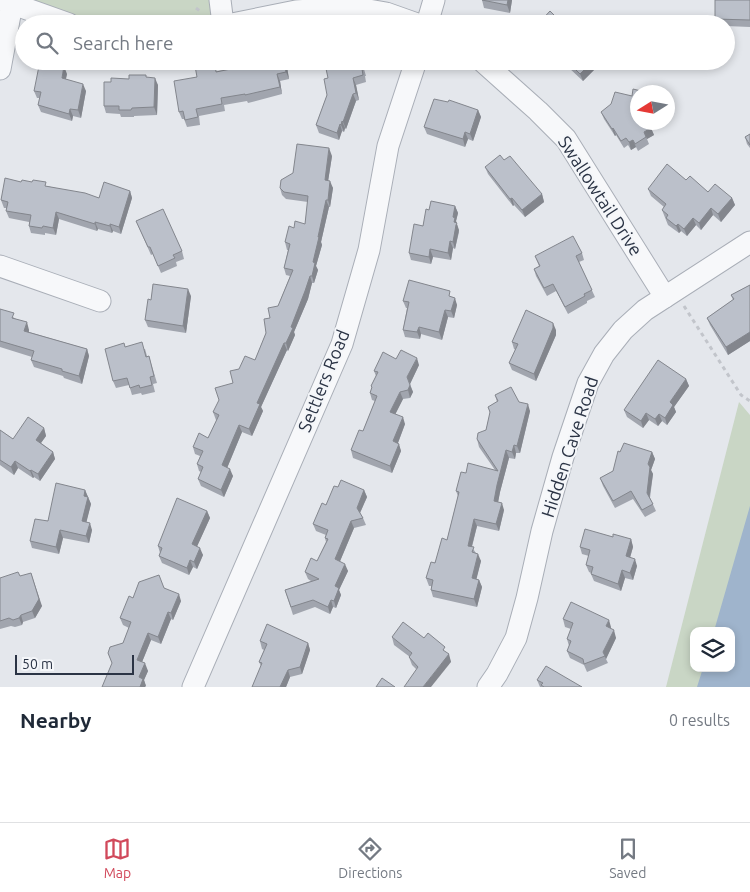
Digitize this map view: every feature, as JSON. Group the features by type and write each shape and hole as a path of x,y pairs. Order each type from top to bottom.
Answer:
{"street":[{"path":"220,0 222,15"},
{"path":"430,15 434,0"},
{"path":"0,69 7,2 44,15"},
{"path":"276,15 296,11 350,7 392,15"},
{"name":"Settlers Road","path":"193,687 342,344 369,250 388,146 413,70"},
{"name":"Swallowtail Drive","path":"492,70 566,139 670,294"},
{"name":"Hidden Cave Road","path":"488,687 516,638 542,531 564,457 588,383 604,354 623,330 645,310 750,242"},
{"path":"0,266 100,300"}],"path":[{"path":"196,8 200,11"},
{"path":"670,294 741,394 750,401"}],"green space":[{"path":"2,0 220,0 222,15 44,15"},
{"path":"739,402 750,415 750,687 666,687"}],"water":[{"path":"750,506 750,687 697,687 702,672 735,672 735,627 715,627"}],"building":[{"path":"482,0 508,0 507,5"},
{"path":"715,0 750,0 750,20 735,20 735,15 715,15"},
{"path":"38,70 63,70 62,78 83,84 78,110 70,109 69,114 38,105 41,92 34,91"},
{"path":"196,70 216,70 216,72 226,70 286,70 286,72 277,74 280,87 221,98 222,104 196,109 198,117 185,120 183,111 179,112 174,81 197,77"},
{"path":"326,70 362,70 363,75 353,78 356,93 353,94 337,133 316,125 327,95 324,79 328,78"},
{"path":"576,70 584,70 580,74"},
{"path":"129,75 146,75 146,77 155,78 154,107 119,110 119,106 104,106 104,82 111,82 111,78 129,79"},
{"path":"615,92 630,96 630,130 648,130 644,132 646,137 635,144 633,140 629,142 626,138 621,141 601,112 611,104"},
{"path":"434,99 448,102 449,100 478,110 470,134 465,132 463,139 424,127"},
{"path":"750,134 750,145 745,137"},
{"path":"297,144 329,148 325,180 330,181 328,200 326,200 318,237 313,262 315,263 312,276 310,276 291,327 293,328 286,343 284,343 257,403 260,404 249,429 239,425 222,465 230,469 221,490 198,479 203,467 197,464 203,451 193,447 199,433 208,438 219,415 213,412 219,400 215,388 233,383 230,371 239,369 245,356 255,360 266,333 264,319 270,318 268,308 278,306 293,270 284,268 290,244 285,242 289,226 294,228 295,221 305,224 308,196 284,192 280,188 281,180 293,173"},
{"path":"500,155 504,160 510,156 542,194 522,210 512,198 510,199 485,167"},
{"path":"667,164 686,180 690,176 708,192 715,184 732,198 718,214 711,208 699,223 693,218 684,229 678,224 676,226 666,218 668,215 662,210 666,204 648,189"},
{"path":"5,178 21,182 22,180 32,182 33,180 46,182 45,186 85,193 99,198 104,182 130,191 119,227 95,222 95,224 56,212 53,228 43,226 42,228 29,226 31,215 6,211 8,202 1,200"},
{"path":"431,201 455,206 453,217 455,218 454,222 457,223 453,242 450,241 448,253 430,249 429,257 409,253 414,224 423,226 426,209 429,210"},
{"path":"163,209 182,251 173,255 175,258 158,266 136,221"},
{"path":"573,236 582,253 576,256 592,290 565,307 553,284 544,288 534,269 540,266 535,256"},
{"path":"409,280 450,291 449,296 455,298 451,311 445,310 439,332 419,327 417,332 403,330 409,302 403,301"},
{"path":"153,284 188,289 183,326 145,320 148,299 151,300"},
{"path":"750,285 750,332 726,347 707,318 734,299 731,295"},
{"path":"0,309 14,313 12,318 27,322 24,331 87,349 79,376 31,360 34,351 0,341"},
{"path":"526,310 553,323 553,328 534,374 509,363 518,344 512,342"},
{"path":"142,342 146,357 149,356 154,376 150,377 152,385 140,388 139,385 130,388 127,378 113,381 105,349 124,343 125,347"},
{"path":"401,350 417,358 407,377 410,385 408,390 400,392 390,412 403,417 393,441 399,444 390,466 351,450 359,430 363,431 377,396 370,393 371,386 378,372 374,371 383,352 396,359"},
{"path":"658,360 686,379 670,402 673,405 665,418 659,414 655,419 646,413 641,421 624,410"},
{"path":"511,387 519,402 528,404 517,446 514,445 512,452 506,450 494,501 502,503 496,524 474,519 468,546 474,547 472,552 478,554 472,578 479,580 474,599 431,590 433,580 426,578 431,562 435,563 442,538 447,540 459,492 456,491 461,472 466,473 468,463 498,471 477,439 478,433 486,430 490,412 488,407 498,401 495,395"},
{"path":"28,417 44,428 36,440 53,452 38,474 15,461 11,467 0,460 0,430 13,439"},
{"path":"624,443 652,452 648,464 650,467 647,493 653,504 642,510 631,491 613,501 600,478 613,471 618,451 620,452"},
{"path":"341,480 364,490 357,508 363,518 351,521 335,559 345,564 335,586 339,588 334,601 331,600 328,607 313,600 291,607 285,590 319,579 305,572 311,558 317,561 328,539 325,538 328,530 313,524 322,503 326,505 334,486 338,487"},
{"path":"56,483 85,490 84,496 88,497 82,521 90,523 86,536 60,530 56,547 30,541 35,519 48,521"},
{"path":"177,498 207,511 192,544 200,548 194,562 190,560 187,568 159,556 162,548 158,546"},
{"path":"585,529 613,537 613,534 631,539 626,556 635,559 630,573 622,570 618,584 591,574 593,567 586,565 590,550 580,547"},
{"path":"18,572 20,576 31,573 39,599 32,611 13,620 9,618 0,621 0,578"},
{"path":"159,575 164,588 179,594 171,613 168,612 158,637 148,633 137,660 145,663 139,677 143,679 140,687 102,687 112,663 108,653 110,647 123,643 131,622 120,618 129,596 133,598 139,582"},
{"path":"571,602 609,620 606,626 614,630 603,652 605,656 584,664 583,659 567,651 571,641 567,639 573,623 563,619"},
{"path":"403,622 424,638 428,633 445,647 443,650 449,654 423,687 404,687 418,667 409,657 412,653 392,637"},
{"path":"267,624 308,643 300,667 288,670 280,687 252,687 262,663 259,662 267,644 260,641"},
{"path":"546,666 582,687 544,687 541,685 543,683 537,680"},
{"path":"382,678 395,687 376,687"}]}
